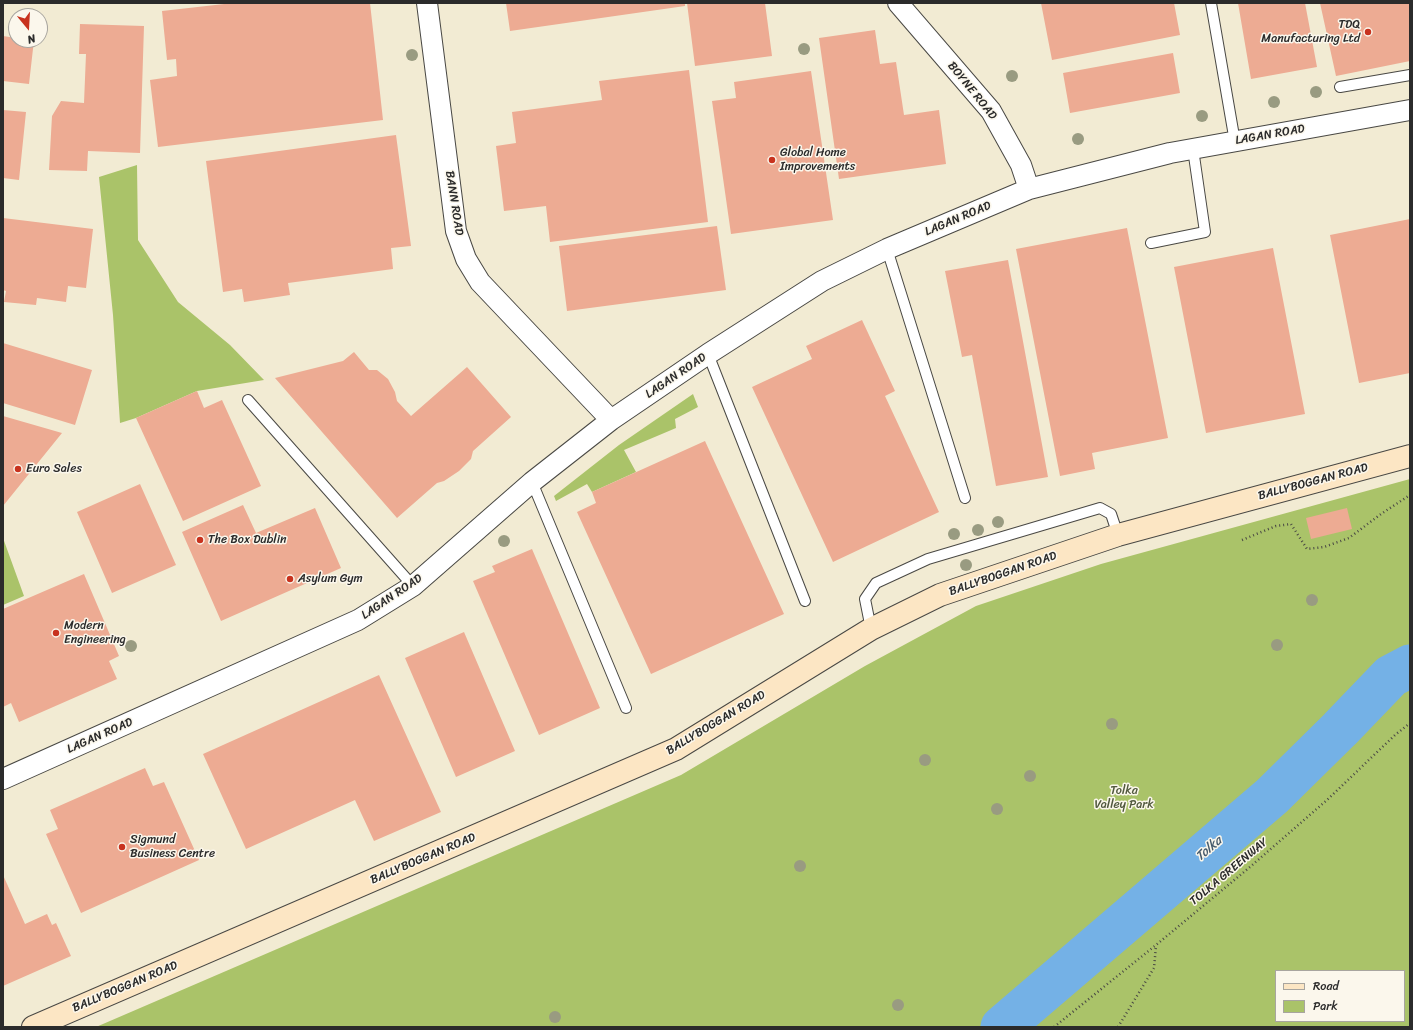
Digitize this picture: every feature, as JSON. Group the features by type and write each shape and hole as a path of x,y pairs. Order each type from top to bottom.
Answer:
{"street":[{"name":"BANN ROAD","path":"427,3 456,231 466,259 480,282 611,420"},
{"name":"BOYNE ROAD","path":"898,3 990,111 1021,165 1029,189"},
{"name":"LAGAN ROAD","path":"3,779 358,620 413,586 532,482 611,420 708,354 822,282 887,250 1029,189 1170,153 1410,110"},
{"name":"BALLYBOGGAN ROAD","path":"33,1027 676,749 871,629 940,595 1118,535 1410,456"}],"lane":[{"path":"1211,3 1235,142"},
{"path":"1340,87 1410,75"},
{"path":"1151,243 1205,232 1193,149"},
{"path":"887,250 966,498"},
{"path":"708,354 805,602"},
{"path":"248,400 413,586"},
{"path":"532,482 626,708"},
{"path":"871,629 866,599 876,583 928,559 1100,508 1111,514 1118,535"}],"path":[{"path":"1242,540 1276,526 1292,524 1307,549 1324,547 1349,538 1410,495"},
{"name":"TOLKA GREENWAY","path":"1054,1027 1250,867 1410,723"},
{"path":"1118,1027 1154,968 1156,945"}],"green space":[{"path":"137,165 138,240 178,302 230,345 264,380 197,391 136,418 120,423 113,315 99,177"},
{"path":"693,394 698,407 675,419 676,428 624,450 636,472 592,492 587,484 556,501 554,496 619,445"},
{"name":"Tolka Valley Park","path":"1410,479 1410,1027 96,1027 681,775 865,666 976,606 1101,564"},
{"path":"3,538 24,596 3,605"}],"building":[{"path":"233,3 370,3 383,120 158,147 150,80 177,76 176,59 167,60 162,11"},
{"path":"506,3 685,3 685,6 510,31"},
{"path":"687,3 765,3 772,56 695,66"},
{"path":"1041,3 1174,3 1180,35 1052,60"},
{"path":"1238,3 1305,3 1317,67 1251,79"},
{"name":"TDQ Manufacturing Ltd","path":"1320,3 1410,3 1410,61 1336,76"},
{"path":"80,24 144,26 140,153 88,151 87,171 49,170 52,116 61,101 84,103 86,54 79,54"},
{"path":"875,30 880,64 896,62 904,115 939,110 946,164 839,179 819,38"},
{"path":"3,36 8,37 8,48 33,48 29,84 3,81"},
{"path":"1173,53 1180,93 1070,113 1063,73"},
{"path":"689,70 708,222 550,242 546,206 504,211 496,146 516,143 512,112 602,100 599,81"},
{"name":"Global Home Improvements","path":"811,71 833,220 731,234 712,101 736,98 734,82"},
{"path":"3,110 26,112 19,180 3,178"},
{"path":"396,135 411,246 391,248 393,269 288,283 290,295 244,302 242,289 223,292 206,161"},
{"path":"3,218 93,229 86,288 68,286 66,302 37,298 36,305 4,302 6,291 3,290"},
{"path":"1410,219 1410,373 1359,383 1330,235"},
{"path":"717,226 726,290 567,311 559,246"},
{"path":"1127,228 1168,438 1092,453 1095,469 1060,476 1016,249"},
{"path":"1273,248 1305,414 1206,433 1174,267"},
{"path":"1008,260 1048,477 996,486 972,355 962,357 945,271"},
{"path":"862,320 895,391 885,396 939,512 833,562 752,387 812,359 806,346"},
{"path":"3,343 92,370 75,425 3,403"},
{"path":"354,352 369,370 377,370 388,379 395,392 397,401 411,416 467,367 511,417 473,451 471,459 459,471 444,481 437,483 397,518 275,378 343,361"},
{"path":"197,391 204,408 222,400 261,486 183,521 136,418"},
{"name":"Euro Sales","path":"3,416 62,433 3,506"},
{"path":"705,441 784,614 651,674 577,512 596,503 592,492"},
{"path":"140,484 176,565 112,593 77,512"},
{"path":"243,505 256,533 315,508 341,568 221,621 182,532"},
{"path":"1347,508 1352,529 1311,539 1306,518"},
{"path":"532,549 600,708 539,735 473,581 495,572 492,566"},
{"name":"Modern Engineering","path":"84,574 119,656 109,661 117,679 19,722 11,703 3,707 3,609"},
{"path":"464,632 515,751 456,777 405,658"},
{"path":"379,675 441,812 374,841 355,800 246,849 203,754"},
{"name":"Sigmund Business Centre","path":"145,768 153,786 164,782 199,860 81,913 46,834 58,829 50,810"},
{"path":"3,875 25,924 47,914 52,925 56,923 71,956 3,986"}],"waterway":[{"name":"Tolka","path":"1002,1027 1272,796 1391,676 1410,666"}],"place":[{"name":"TDQ Manufacturing Ltd","path":"1368,32"},
{"name":"Global Home Improvements","path":"772,160"},
{"name":"Euro Sales","path":"18,469"},
{"name":"The Box Dublin","path":"200,540"},
{"name":"Asylum Gym","path":"290,579"},
{"name":"Modern Engineering","path":"56,633"},
{"name":"Sigmund Business Centre","path":"122,847"}]}
